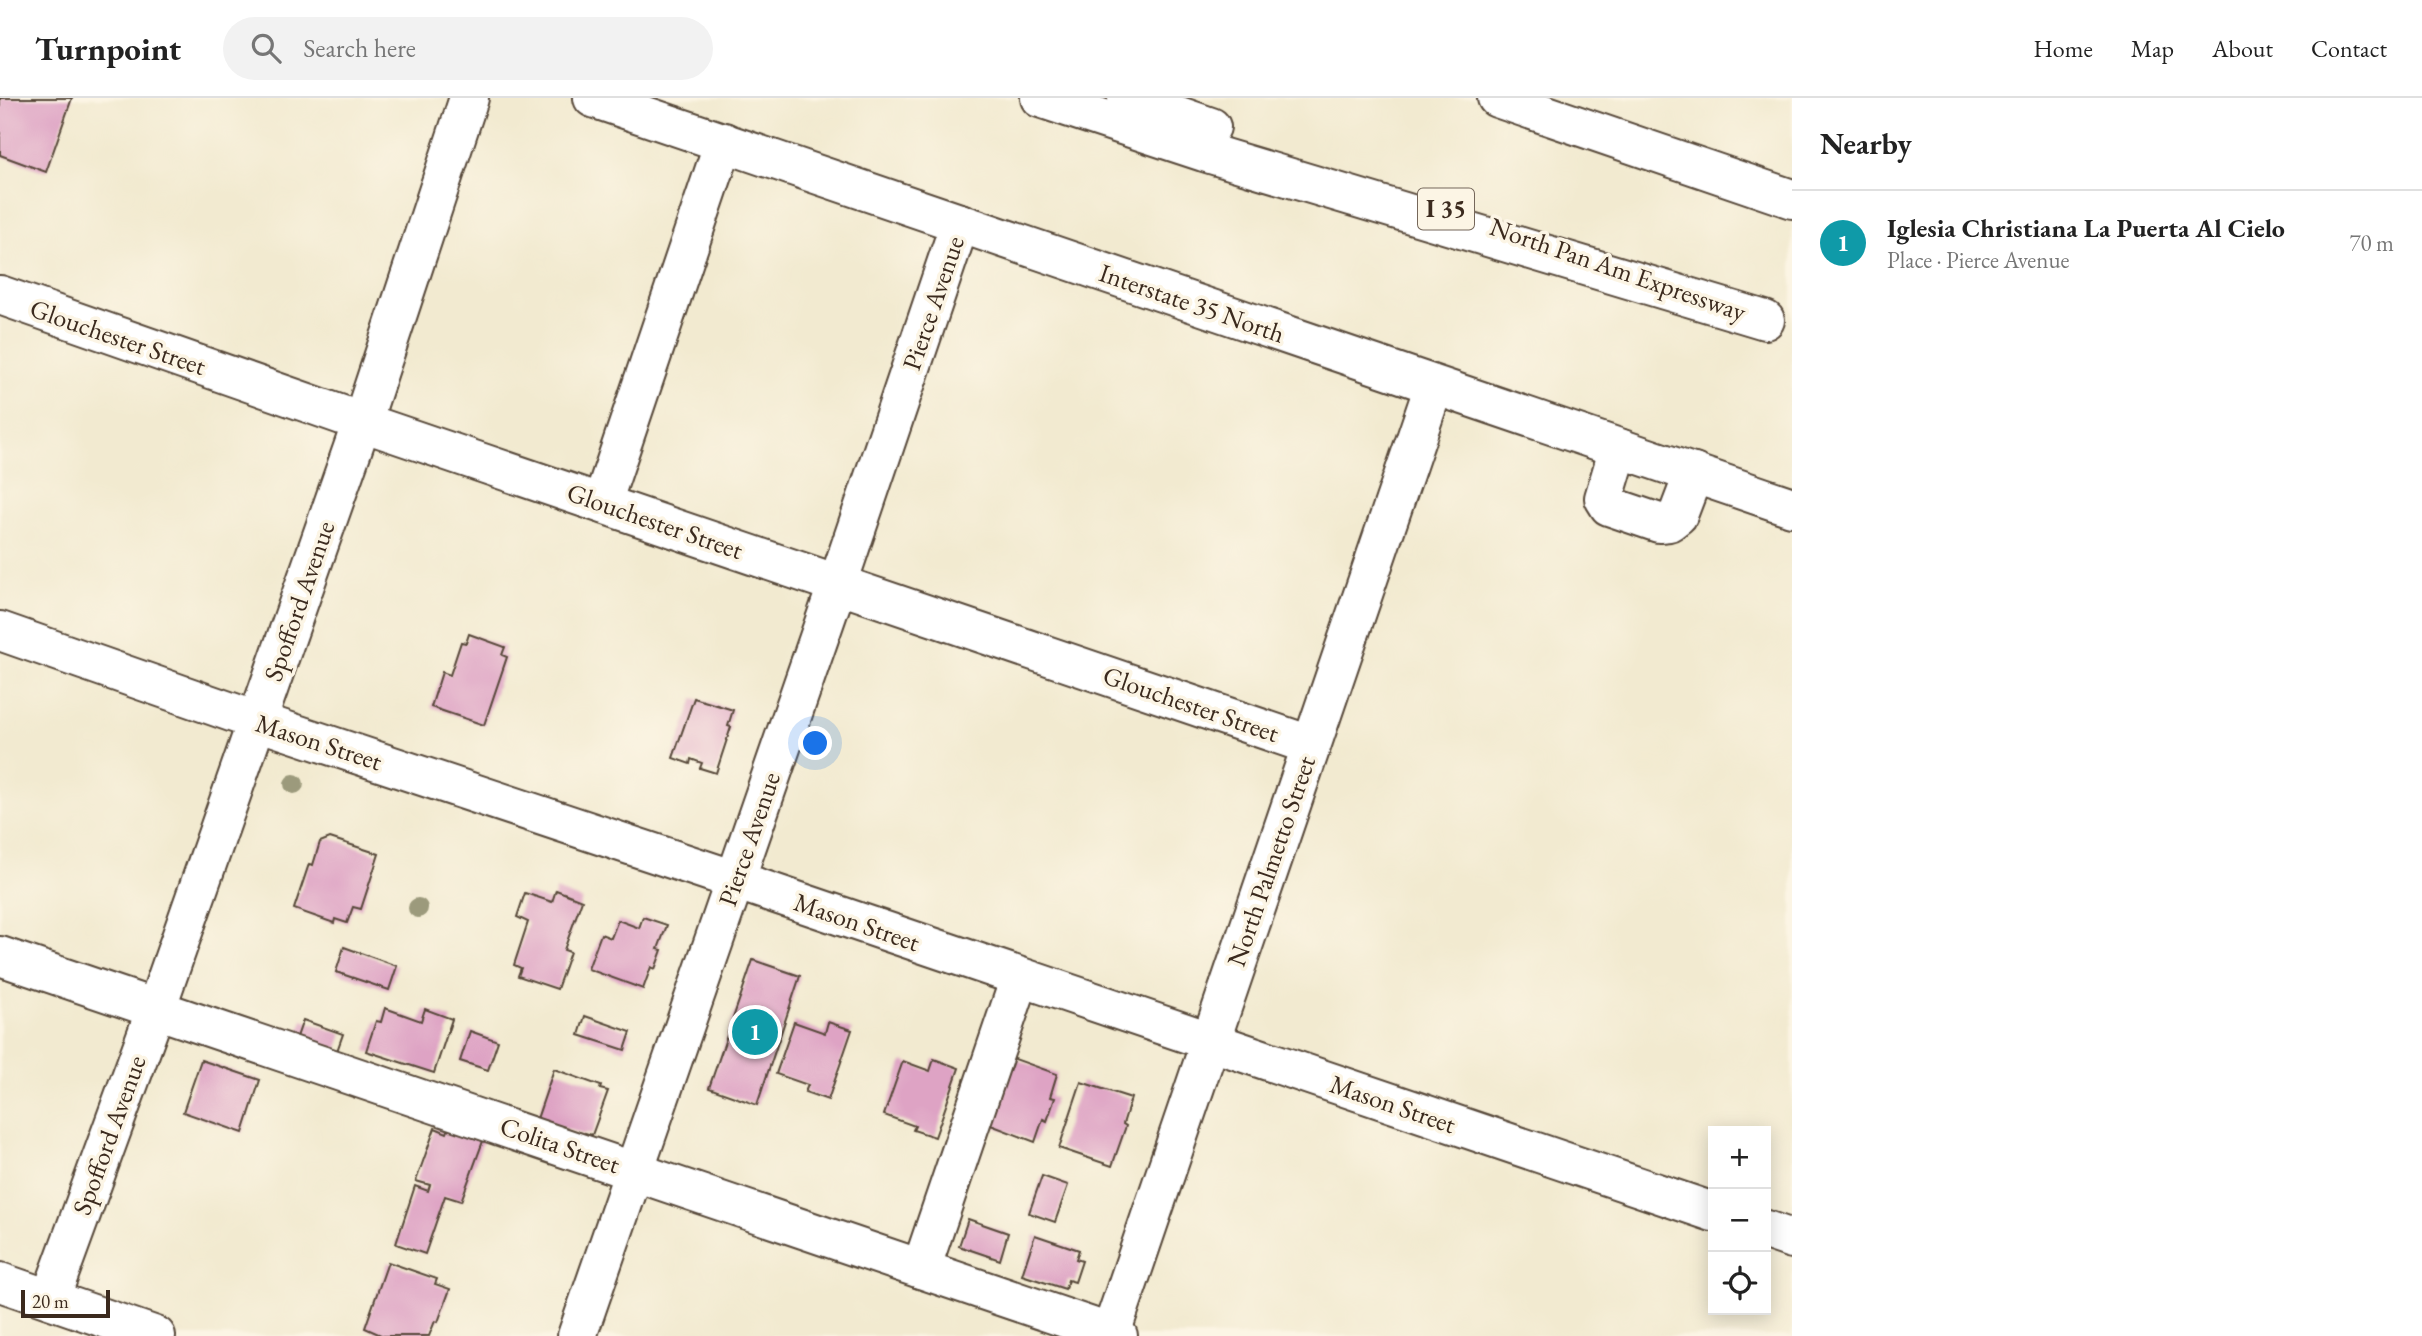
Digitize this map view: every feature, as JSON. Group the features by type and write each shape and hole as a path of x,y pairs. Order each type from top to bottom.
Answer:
{"main road":[{"name":"Spofford Avenue","path":"50,1299 156,1009 362,422 469,98"},
{"name":"Interstate 35 North","path":"593,98 1792,506"},
{"path":"1040,98 1204,152 1779,324"},
{"name":"North Pan Am Expressway","path":"1127,98 1779,324"},
{"path":"1497,98 1792,199"},
{"path":"1573,98 1792,190"},
{"path":"602,503 724,142"},
{"name":"Pierce Avenue","path":"577,1336 636,1171 960,223"},
{"name":"Glouchester Street","path":"0,295 362,422 1310,745"},
{"name":"North Palmetto Street","path":"1113,1335 1209,1042 1434,386"},
{"path":"1619,448 1604,498 1609,506 1659,523 1669,522 1678,515 1694,473"},
{"name":"Mason Street","path":"0,631 257,722 735,880 1708,1210"},
{"name":"Colita Street","path":"0,956 1113,1335"},
{"path":"921,1269 1020,978"},
{"path":"1771,1232 1792,1239"},
{"path":"0,1282 50,1299 103,1327 156,1336"}],"building":[{"path":"0,98 72,98 46,172 0,155"},
{"path":"469,634 505,647 502,655 507,657 484,725 431,707 442,672 450,675 461,642 466,643"},
{"path":"694,698 733,710 728,726 731,727 716,773 700,768 702,763 691,759 690,764 673,758"},
{"path":"330,838 379,854 361,909 353,907 347,923 335,919 334,923 294,909 309,864 313,865 320,842"},
{"path":"556,890 582,900 564,950 570,952 557,989 518,976 521,968 514,965 528,922 517,917 525,893 552,902"},
{"path":"643,917 667,925 658,949 662,950 655,969 651,967 643,989 588,969 601,934 611,938 618,920 639,928"},
{"path":"344,947 397,966 389,990 336,972"},
{"path":"753,960 800,976 757,1105 709,1088"},
{"path":"385,1008 421,1021 425,1009 452,1019 434,1073 366,1051 376,1021 381,1022"},
{"path":"585,1016 631,1032 625,1050 579,1035"},
{"path":"303,1020 343,1034 337,1051 297,1037"},
{"path":"794,1022 825,1033 828,1022 852,1030 828,1100 805,1092 808,1085 776,1074"},
{"path":"470,1031 498,1041 488,1070 460,1061"},
{"path":"998,1053 1057,1074 1050,1097 1055,1098 1047,1121 1043,1119 1035,1142 983,1122"},
{"path":"934,1059 959,1068 935,1137 913,1130 915,1126 884,1115 903,1061 930,1071"},
{"path":"201,1060 260,1080 243,1133 183,1112"},
{"path":"554,1069 608,1091 592,1135 584,1135 537,1119"},
{"path":"1081,1082 1131,1098 1123,1124 1126,1126 1112,1166 1059,1148"},
{"path":"435,1128 447,1133 449,1128 483,1141 461,1201 445,1196 425,1254 396,1244 415,1186 428,1191 430,1185 416,1181"},
{"path":"1042,1176 1068,1185 1055,1222 1029,1213"},
{"path":"968,1219 1008,1233 1000,1260 959,1246"},
{"path":"1035,1235 1079,1250 1076,1259 1082,1261 1075,1282 1068,1280 1065,1289 1022,1275"},
{"path":"388,1262 437,1279 435,1284 450,1289 438,1322 435,1321 429,1336 383,1336 365,1328"}],"place":[{"name":"Iglesia Christiana La Puerta Al Cielo","path":"755,1032"}]}
